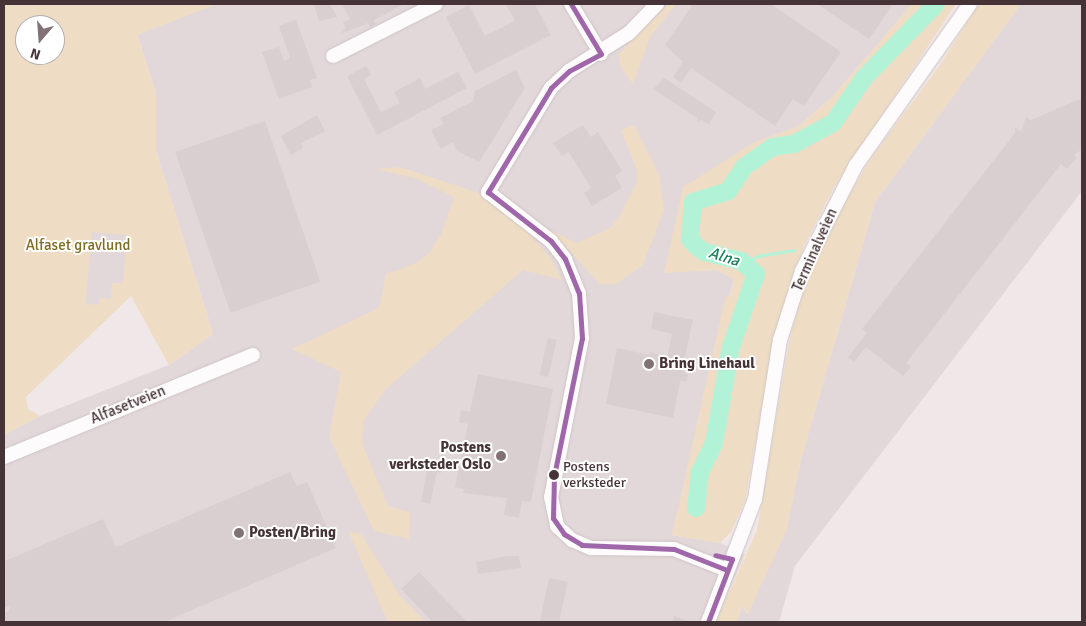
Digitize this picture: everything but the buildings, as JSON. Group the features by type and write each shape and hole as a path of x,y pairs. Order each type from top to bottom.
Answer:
{"street":[{"path":"332,56 436,4"},
{"path":"571,4 600,54"},
{"path":"657,4 629,33 600,54 569,72 551,88 488,192 530,221 555,246 571,270 581,305 582,338 552,488 553,518 572,540 591,548 703,551 729,565"},
{"name":"Terminalveien","path":"708,622 755,499 780,340 802,271 856,165 970,4"},
{"name":"Alfasetveien","path":"4,457 253,355"}],"shaded area":[{"path":"217,4 912,4 832,97 799,126 753,143 664,272 717,270 734,279 672,535 720,543 745,554 716,622 4,622 4,435 40,416 169,365 213,334 156,151 156,93 137,34"},
{"path":"600,4 637,4 643,8 607,36 589,8"},
{"path":"1021,4 1082,4 1082,191 795,566 779,622 737,622 742,606 747,614 786,531 801,459 875,202"},
{"path":"92,232 127,235 123,283 112,283 111,299 100,298 99,305 85,304"}],"green space":[{"name":"Alfaset gravlund","path":"4,4 217,4 137,35 156,93 156,151 213,334 169,365 131,296 26,397 28,409 40,416 4,435"},
{"path":"669,4 676,4 650,37 633,84 621,68 618,54"},
{"path":"912,4 956,4 834,187 804,246 774,338 745,501 731,532 720,543 672,535 725,298 731,294 734,279 716,270 664,273 683,187 753,143 799,126 832,97"},
{"path":"979,4 1021,4 875,202 801,459 786,531 748,614 742,606 737,622 716,622 757,530 790,337 808,274 837,215 872,157 940,65"},
{"path":"634,125 659,175 664,210 643,265 616,284 600,284 549,229 576,243 609,229 619,217 637,182 637,170 621,130"},
{"path":"400,167 476,192 525,230 549,256 562,280 523,270 385,390 364,420 362,443 388,506 410,512 409,539 374,531 329,437 341,372 292,349 379,308 386,274 416,263 429,253 441,235 454,197 417,179 376,169"},
{"path":"348,531 361,534 400,596 426,622 388,622"}],"waterway":[{"name":"Alna","path":"696,508 700,472 714,443 731,347 756,274 741,261 704,252 695,245 690,239 693,202 728,191 744,167 773,147 794,144 833,123 864,78 936,4"},
{"path":"746,264 757,256 795,250"}],"transit line":[{"path":"571,4 601,54 569,71 551,88 488,192 551,241 565,259 579,293 582,338 554,476 553,518 564,534 582,545 674,549 727,570"},
{"path":"708,622 732,559 715,555"}],"place":[{"name":"Bring Linehaul","path":"649,364"},
{"name":"Postens verksteder Oslo","path":"501,456"},
{"name":"Postens verksteder","path":"554,475"},
{"name":"Posten/Bring","path":"239,533"}]}
